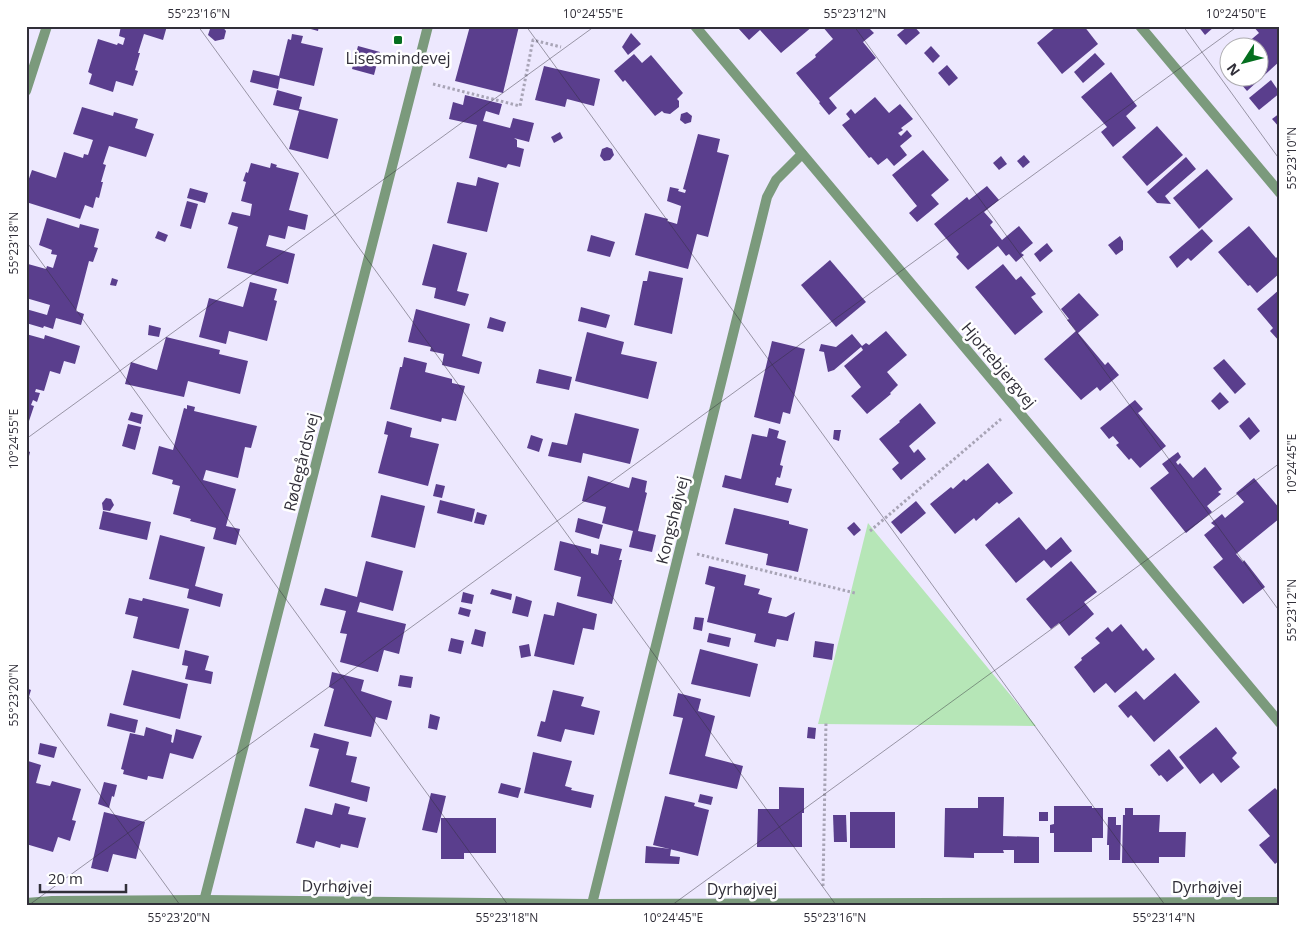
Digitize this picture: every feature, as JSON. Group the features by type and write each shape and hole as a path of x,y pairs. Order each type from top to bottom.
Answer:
{"street":[{"path":"26,91 46,26"},
{"name":"Rødegårdsvej","path":"203,902 428,26"},
{"name":"Hjortebjergvej","path":"695,26 1280,723"},
{"path":"1140,26 1280,193"},
{"name":"Kongshøjvej","path":"592,904 767,197 776,180 802,154"},
{"name":"Dyrhøjvej","path":"26,903 52,901 592,904 1280,902"}],"path":[{"path":"415,79 520,106 534,40 560,47"},
{"path":"870,531 1015,407"},
{"path":"680,550 855,593"},
{"path":"823,904 826,721"}],"green space":[{"path":"868,523 876,533 1036,726 818,724"}],"building":[{"path":"121,26 167,26 163,40 144,34 138,53 140,53 135,70 138,71 133,86 116,81 113,92 89,84 92,74 88,72 98,39 123,45 125,38 119,36"},
{"path":"211,26 222,26 226,31 224,39 215,41 208,35"},
{"path":"300,26 319,26 318,31"},
{"path":"470,26 519,26 503,93 455,81"},
{"path":"740,26 813,26 781,53 760,30 749,40 738,28"},
{"path":"822,26 867,26 874,33 863,42 876,58 829,98 837,108 829,115 796,73 816,57 815,55 833,39"},
{"path":"908,26 914,26 920,33 906,45 897,35"},
{"path":"1057,26 1084,26 1098,44 1062,74 1037,43"},
{"path":"1198,26 1215,26 1205,35"},
{"path":"1253,26 1280,26 1280,61 1268,72 1268,38 1253,38 1259,33"},
{"path":"631,33 641,44 628,55 622,47"},
{"path":"292,34 303,36 301,43 323,48 314,86 280,78 278,89 250,82 253,70 279,76 288,39 291,40"},
{"path":"358,46 380,52 374,75 352,69"},
{"path":"931,46 940,56 933,63 924,53"},
{"path":"1095,53 1105,64 1083,83 1074,72"},
{"path":"634,54 642,63 651,55 683,93 677,99 679,107 670,114 662,111 655,116 625,80 623,82 614,71"},
{"path":"947,65 958,78 949,86 938,73"},
{"path":"544,66 600,79 594,106 567,99 565,107 535,100"},
{"path":"1111,72 1137,106 1126,116 1136,128 1113,147 1101,132 1107,127 1081,97"},
{"path":"1271,80 1280,93 1259,110 1249,98 1261,88 1268,88 1268,82"},
{"path":"277,90 302,97 299,109 338,119 328,159 289,149 299,111 273,105"},
{"path":"465,95 502,104 499,115 486,111 483,121 510,128 513,118 534,123 529,142 514,138 517,140 517,147 524,149 520,167 508,164 506,168 469,158 477,125 449,119 453,102 463,105"},
{"path":"875,97 889,113 900,104 913,119 901,128 903,130 898,133 901,136 907,130 912,136 900,146 907,155 894,166 887,158 878,165 871,157 869,158 842,125 850,119 846,114 851,109 855,114"},
{"path":"82,107 113,116 114,112 138,119 135,128 154,134 146,157 109,146 103,164 106,165 99,198 96,197 93,208 85,205 80,219 26,202 26,187 32,170 56,178 64,152 83,158 84,154 88,155 93,140 73,134"},
{"path":"687,112 692,116 691,122 685,124 680,120 681,114"},
{"path":"1280,113 1280,128 1272,119"},
{"path":"1157,126 1183,155 1147,186 1122,157"},
{"path":"560,132 563,138 554,143 551,137"},
{"path":"698,134 720,139 717,152 729,155 708,237 697,234 688,269 635,255 645,213 668,219 667,221 677,224 681,206 667,201 670,187 685,193 686,190 683,189"},
{"path":"607,147 612,149 614,155 610,160 604,161 600,156 602,149"},
{"path":"923,150 949,180 931,195 939,204 917,222 909,213 917,206 892,175"},
{"path":"1024,155 1030,162 1023,168 1017,161"},
{"path":"1001,156 1007,164 999,170 993,163"},
{"path":"1186,157 1196,169 1165,196 1171,204 1157,203 1147,192"},
{"path":"251,163 270,168 271,163 277,165 276,167 299,173 289,210 308,215 305,230 288,226 285,239 269,235 266,246 295,254 288,284 227,268 238,227 228,224 232,212 250,216 252,204 241,201 246,182 243,181"},
{"path":"1207,169 1233,199 1199,229 1173,198"},
{"path":"478,177 499,183 487,232 447,223 457,182 476,186"},
{"path":"987,186 999,200 984,212 993,222 990,225 1002,240 1019,226 1033,243 1021,253 1024,255 1016,262 1009,254 1006,256 998,246 968,270 956,257 959,254 934,224 967,197 969,200"},
{"path":"190,188 208,193 205,203 187,198"},
{"path":"187,201 198,204 191,229 180,226"},
{"path":"47,218 79,228 80,224 99,229 94,247 98,248 93,262 89,261 76,311 84,314 81,325 56,318 53,329 26,323 26,309 47,315 50,305 26,298 26,271 28,264 46,269 47,266 53,268 57,255 51,254 52,250 39,245"},
{"path":"1249,226 1276,258 1278,256 1280,258 1280,273 1257,293 1250,285 1248,286 1218,252"},
{"path":"1202,229 1213,241 1191,261 1188,258 1177,268 1169,257"},
{"path":"158,231 168,235 165,242 155,238"},
{"path":"591,235 615,242 610,257 587,251"},
{"path":"1120,236 1123,241 1123,250 1116,255 1108,245"},
{"path":"1047,243 1053,251 1040,262 1034,254"},
{"path":"433,244 467,253 457,291 469,294 465,306 434,298 436,288 422,285"},
{"path":"830,260 866,302 836,327 801,285"},
{"path":"1003,264 1016,280 1021,276 1036,294 1031,297 1043,312 1015,335 975,287"},
{"path":"649,271 683,278 672,334 634,325 643,281 647,281"},
{"path":"112,278 118,280 116,286 110,285"},
{"path":"250,282 277,289 274,300 277,301 267,341 229,331 226,344 199,337 209,298 243,307"},
{"path":"1280,289 1280,342 1270,331 1273,328 1257,309"},
{"path":"1079,293 1099,315 1078,333 1105,365 1108,362 1119,375 1100,391 1097,387 1081,400 1044,359 1076,331 1061,309"},
{"path":"581,307 610,315 606,328 578,321"},
{"path":"416,309 470,324 462,356 482,362 479,374 442,365 444,354 430,351 431,347 408,342"},
{"path":"490,317 506,322 503,332 487,328"},
{"path":"149,325 161,328 159,337 148,335"},
{"path":"886,331 907,355 887,372 898,385 891,394 867,414 851,396 861,387 844,366 863,350 861,347 834,370 828,372 824,352 819,351 821,344 836,347 852,334 862,346 866,343 869,345"},
{"path":"587,332 624,342 621,354 657,362 648,399 575,381"},
{"path":"26,334 44,339 45,335 80,346 75,364 64,361 60,374 50,371 44,391 36,389 35,392 40,393 37,402 33,400 31,405 34,406 29,421 26,420"},
{"path":"166,337 220,350 219,354 248,361 240,394 188,381 184,397 125,384 131,362 157,370"},
{"path":"772,341 805,349 790,414 783,412 780,424 754,417"},
{"path":"404,357 427,363 425,372 452,379 452,383 465,386 456,421 442,418 441,422 390,409"},
{"path":"1224,359 1246,384 1235,394 1213,368"},
{"path":"539,369 572,377 569,390 536,383"},
{"path":"1220,392 1229,402 1219,410 1211,401"},
{"path":"1135,400 1143,409 1138,413 1166,446 1140,468 1131,458 1129,460 1116,445 1119,443 1113,436 1109,439 1100,428"},
{"path":"920,403 936,423 909,446 914,453 918,449 926,459 901,480 892,469 899,463 879,439"},
{"path":"187,405 195,407 194,411 257,426 251,448 245,447 238,478 206,470 203,480 236,489 226,526 240,529 236,545 213,539 216,528 173,514 180,486 172,484 173,480 152,474 159,446 173,450 184,408 187,409"},
{"path":"131,412 143,415 141,424 128,420"},
{"path":"575,413 639,429 630,464 583,453 581,463 548,456 552,442 567,445"},
{"path":"1249,417 1260,431 1250,440 1239,426"},
{"path":"387,421 412,428 410,437 439,444 428,486 378,473 388,435 384,434"},
{"path":"128,424 141,427 135,450 122,446"},
{"path":"769,428 779,431 777,438 786,441 780,465 783,466 780,478 777,477 775,485 792,489 788,503 722,487 725,475 741,479 752,434 767,437"},
{"path":"834,430 841,430 839,441 833,439"},
{"path":"531,435 543,439 539,452 527,448"},
{"path":"26,450 30,452 27,464 26,464"},
{"path":"1178,452 1181,457 1176,462 1178,465 1180,463 1193,478 1205,467 1222,489 1218,492 1221,494 1207,506 1212,512 1186,533 1150,488 1169,473 1162,464"},
{"path":"988,463 1013,493 999,504 997,502 976,521 974,518 955,534 930,504 951,487 953,489 964,479 966,481"},
{"path":"588,476 629,488 632,477 647,481 645,492 647,493 638,531 656,535 652,552 629,547 633,531 602,523 606,507 582,501"},
{"path":"1254,478 1280,509 1280,518 1236,554 1243,562 1244,560 1265,587 1243,604 1213,567 1223,559 1204,535 1215,526 1211,523 1222,514 1225,518 1244,502 1236,493"},
{"path":"436,484 445,486 442,498 433,496"},
{"path":"381,495 425,506 415,548 371,537"},
{"path":"106,498 111,499 114,505 110,511 103,510 102,503"},
{"path":"440,500 475,509 472,522 437,513"},
{"path":"916,501 926,513 901,534 891,522"},
{"path":"734,508 789,521 789,524 808,529 798,572 766,565 768,554 725,544"},
{"path":"103,511 151,522 147,540 99,529"},
{"path":"477,512 487,515 484,525 474,523"},
{"path":"1019,517 1046,550 1061,537 1072,551 1051,568 1044,560 1016,583 985,545"},
{"path":"578,518 603,525 599,539 575,532"},
{"path":"854,522 861,530 854,536 847,528"},
{"path":"160,535 205,547 195,586 223,594 220,607 187,598 189,589 149,579"},
{"path":"560,541 591,549 591,553 598,555 600,544 622,549 619,560 622,560 612,604 577,596 581,577 554,570"},
{"path":"366,561 403,571 393,611 360,602 357,612 406,624 399,654 384,650 378,672 340,662 347,634 340,633 346,611 320,605 325,588 357,597"},
{"path":"1071,561 1097,592 1084,602 1094,614 1069,636 1059,623 1051,629 1026,599"},
{"path":"709,566 746,575 744,585 760,589 758,594 772,598 768,613 786,617 795,612 788,641 777,639 775,647 754,642 756,634 707,622 715,587 705,584"},
{"path":"492,589 512,594 511,600 490,594"},
{"path":"463,592 474,595 472,604 461,602"},
{"path":"516,596 532,601 528,617 512,613"},
{"path":"129,598 142,601 143,598 189,609 179,649 133,638 138,617 125,614"},
{"path":"557,602 597,614 594,630 583,628 574,665 534,656 544,614 554,616"},
{"path":"460,607 471,610 469,617 458,614"},
{"path":"695,617 704,618 702,631 693,629"},
{"path":"1121,624 1143,651 1146,648 1155,659 1115,693 1106,683 1094,693 1074,667 1082,660 1081,658 1100,643 1095,638 1108,627 1112,632"},
{"path":"475,629 486,632 483,647 471,644"},
{"path":"709,633 731,638 729,647 707,642"},
{"path":"451,638 464,641 461,654 448,651"},
{"path":"815,641 834,644 832,660 813,657"},
{"path":"529,644 531,656 521,658 519,646"},
{"path":"700,649 758,664 750,697 691,684"},
{"path":"185,650 209,656 205,670 213,672 211,684 185,679 188,666 182,665"},
{"path":"132,670 188,684 180,719 123,705"},
{"path":"332,672 364,680 361,691 392,701 387,720 376,717 371,737 324,726 334,689 329,687"},
{"path":"1175,673 1200,702 1154,742 1131,715 1128,718 1118,706 1136,691 1144,700"},
{"path":"400,675 413,677 411,688 398,686"},
{"path":"26,688 31,690 27,703 26,703"},
{"path":"553,690 584,697 581,706 600,711 594,735 565,729 561,742 537,736 541,721 545,722"},
{"path":"678,693 701,699 698,711 715,716 705,756 743,766 737,789 669,774 683,718 673,716"},
{"path":"110,713 138,720 135,733 107,726"},
{"path":"430,714 440,717 437,730 428,728"},
{"path":"146,727 172,735 171,742 173,743 176,729 202,736 193,759 170,753 163,779 148,776 147,780 123,774 124,770 121,769 130,733 144,736"},
{"path":"808,727 816,728 815,739 807,738"},
{"path":"1216,727 1237,753 1232,758 1240,767 1221,783 1213,773 1200,784 1179,757"},
{"path":"314,733 349,742 346,755 357,757 351,782 370,787 367,802 309,786 319,749 310,747"},
{"path":"40,743 57,747 54,758 38,754"},
{"path":"1169,749 1184,768 1167,782 1150,765"},
{"path":"533,752 572,761 565,786 572,788 571,790 594,795 591,808 524,793"},
{"path":"28,761 41,765 36,783 50,786 52,781 81,789 72,820 76,821 70,841 58,837 53,852 26,844 29,822 26,822 26,766"},
{"path":"104,782 117,785 109,808 98,804"},
{"path":"501,783 521,788 518,798 498,793"},
{"path":"779,787 804,788 802,847 757,847 758,809 779,809"},
{"path":"1275,788 1280,793 1280,860 1275,864 1259,845 1270,836 1248,810"},
{"path":"431,793 446,796 437,833 422,830"},
{"path":"700,794 713,797 711,805 698,802"},
{"path":"665,796 695,803 694,806 709,810 698,856 653,845"},
{"path":"978,797 1004,797 1003,836 1039,837 1039,863 1014,863 1014,850 1003,850 1004,853 974,853 974,858 944,857 945,808 978,808"},
{"path":"335,803 350,807 348,814 366,818 358,848 341,844 340,848 316,841 314,848 296,843 305,808 332,815"},
{"path":"1054,806 1092,806 1092,808 1103,808 1103,838 1092,838 1092,852 1054,852 1054,833 1050,833 1050,825 1054,824"},
{"path":"1125,808 1133,808 1133,815 1160,815 1159,832 1186,832 1185,857 1159,857 1159,863 1122,863 1123,815 1125,815"},
{"path":"104,812 145,822 136,859 113,854 108,872 91,868"},
{"path":"850,812 895,812 895,848 850,848"},
{"path":"1039,812 1048,812 1048,821 1039,821"},
{"path":"833,815 846,815 847,842 834,842"},
{"path":"1108,817 1116,817 1116,825 1121,825 1120,860 1109,860 1109,845 1107,845"},
{"path":"441,818 496,818 496,853 464,853 464,859 441,859"},
{"path":"646,846 671,849 670,856 680,857 679,864 645,863"}],"place":[{"name":"Lisesmindevej","path":"398,40"}]}
